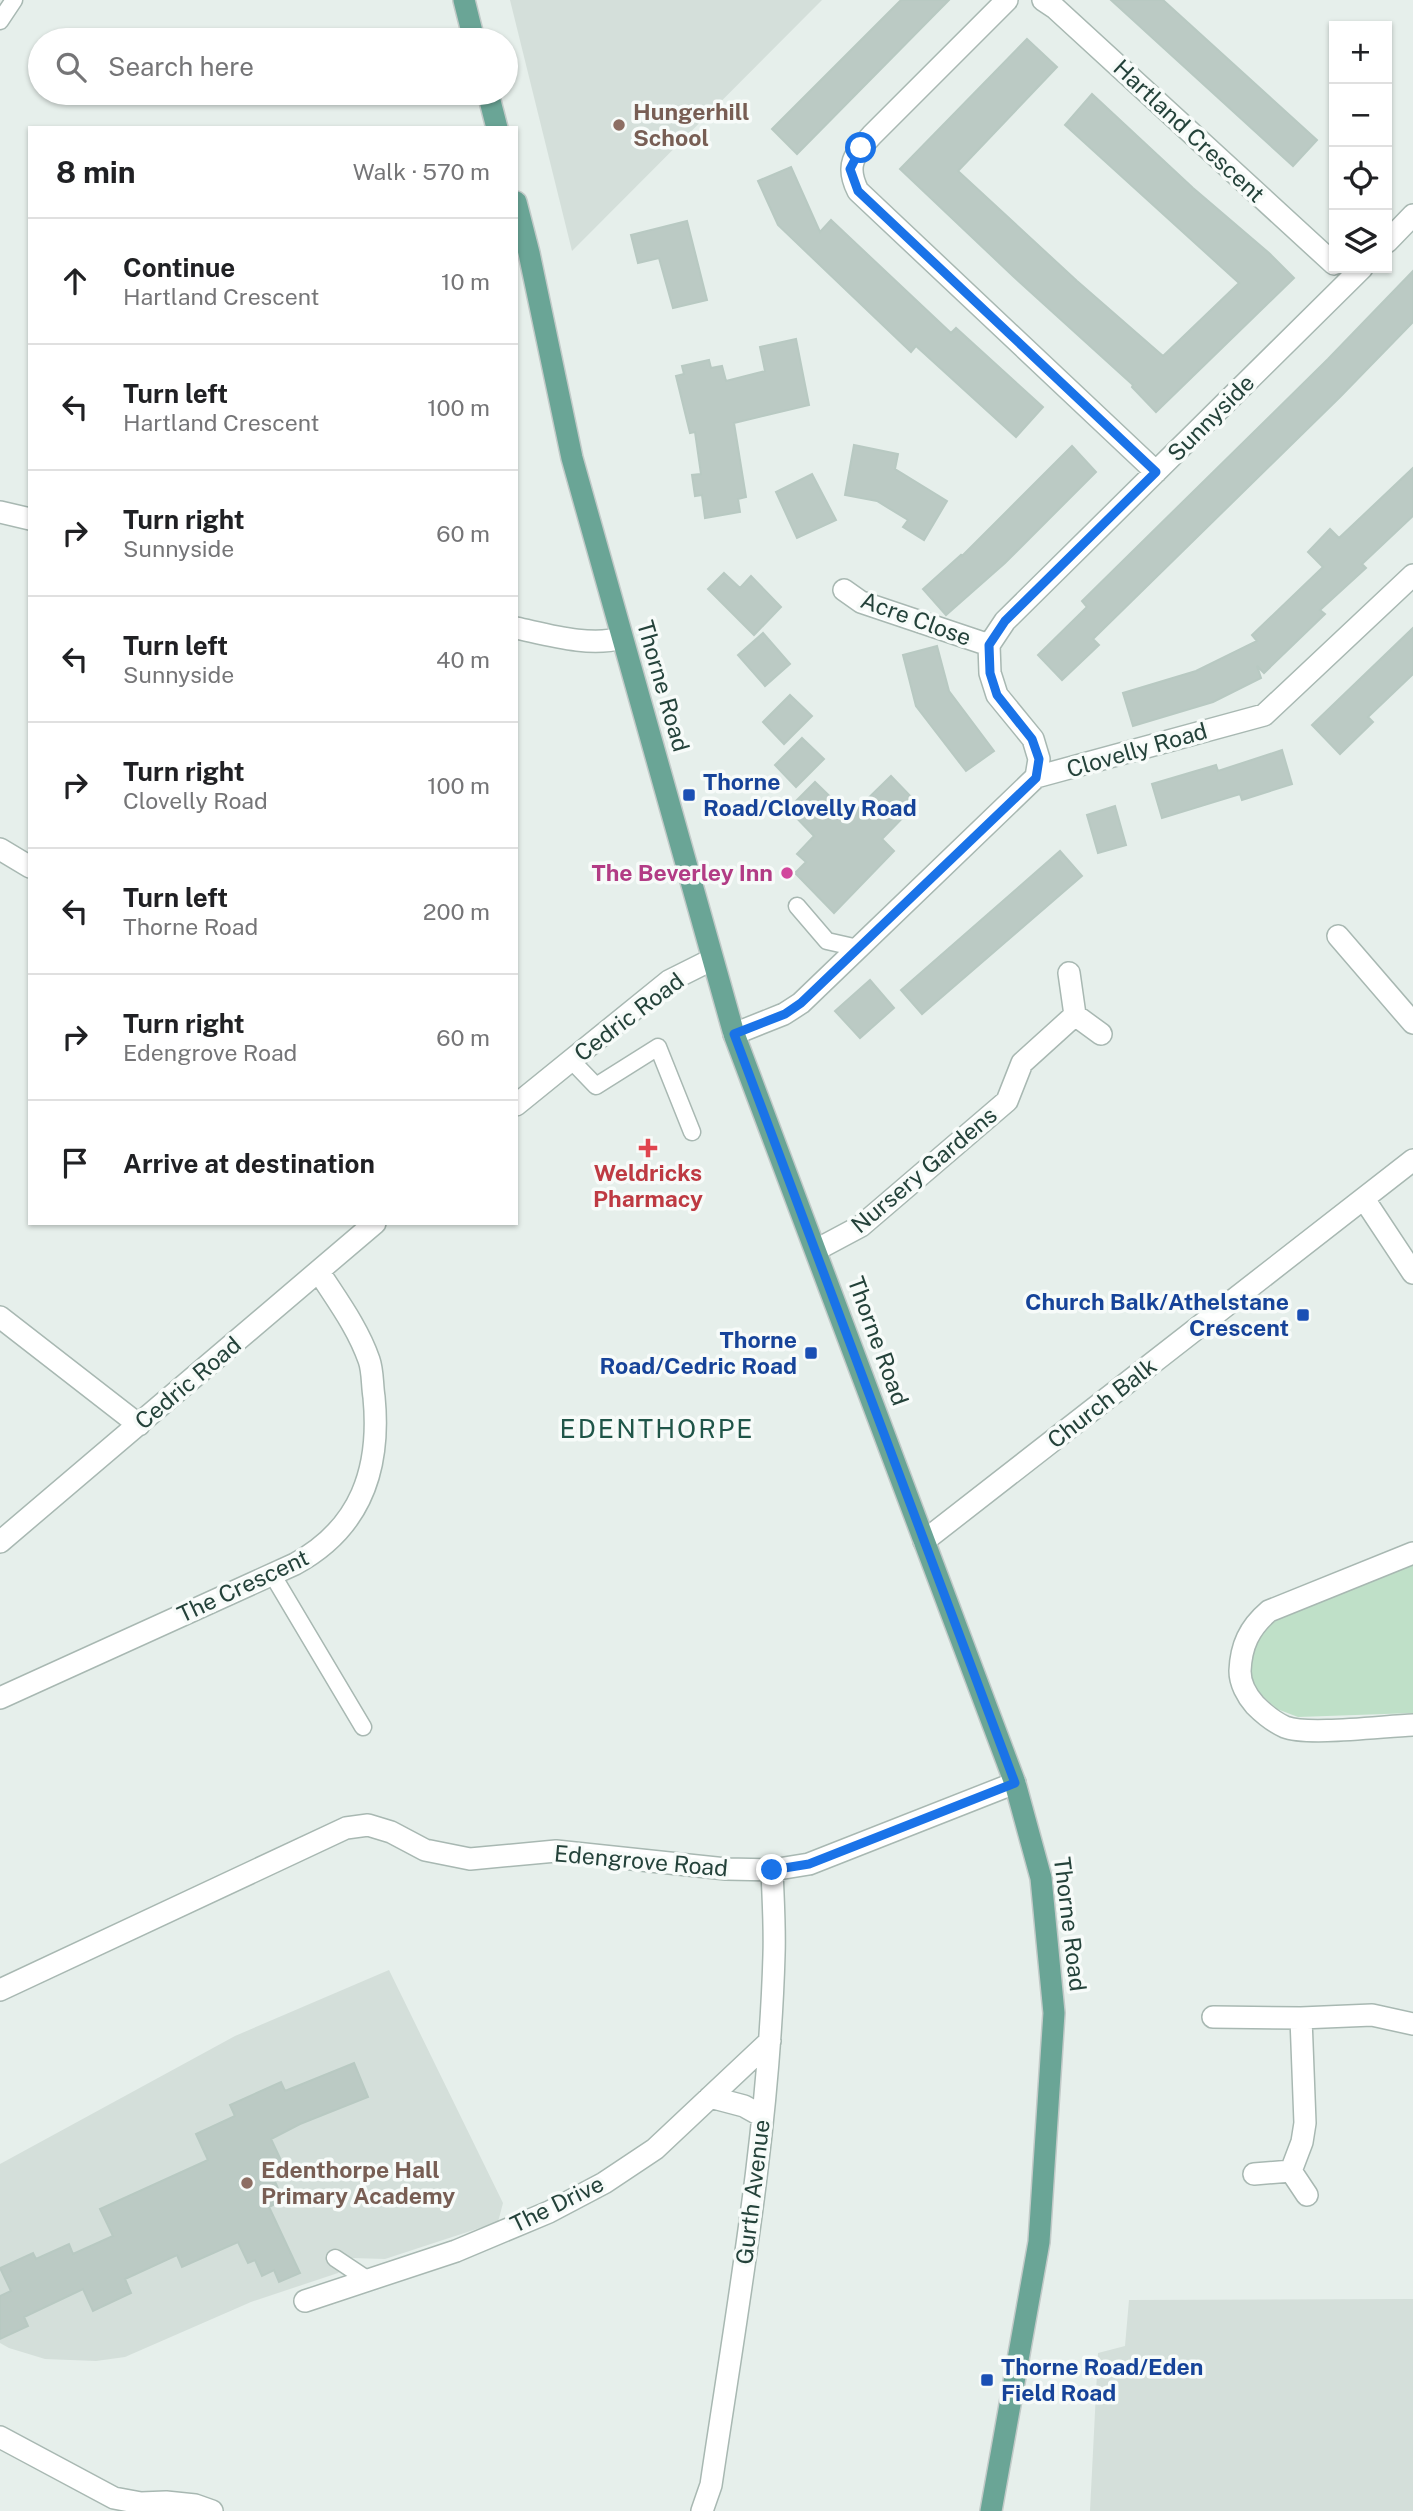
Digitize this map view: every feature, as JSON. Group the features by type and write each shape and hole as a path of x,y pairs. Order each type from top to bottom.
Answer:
{"main road":[{"path":"464,0 471,28"},
{"path":"491,105 496,126"},
{"name":"Thorne Road","path":"518,210 572,458 734,1034 1015,1783 1041,1878 1054,2013 1039,2242 991,2511"}],"street":[{"path":"1007,0 866,141 850,169 853,180 858,191 1156,472"},
{"name":"Hartland Crescent","path":"1044,0 1329,255"},
{"path":"1392,237 1413,215"},
{"name":"Sunnyside","path":"989,645 1005,621 1156,472 1343,273"},
{"path":"0,512 28,519"},
{"name":"Clovelly Road","path":"734,1034 785,1014 801,1003 1036,778 1265,715 1413,575"},
{"name":"Acre Close","path":"844,590 861,602 989,645"},
{"path":"518,628 606,642 622,638"},
{"path":"989,645 990,673 997,695 1032,739 1039,759 1036,778"},
{"path":"0,849 28,866"},
{"path":"1338,936 1413,1023"},
{"name":"Cedric Road","path":"518,1103 669,981 712,960"},
{"path":"1069,973 1075,1015 1101,1034"},
{"name":"Nursery Gardens","path":"816,1250 861,1226 1007,1101 1022,1063 1075,1015"},
{"name":"Church Balk","path":"924,1541 1413,1160"},
{"path":"1364,1199 1413,1273"},
{"name":"Cedric Road","path":"0,1542 373,1225"},
{"name":"The Crescent","path":"0,1698 272,1574 315,1553 338,1533 362,1495 373,1464 375,1436 370,1362 351,1320 319,1272"},
{"path":"0,1317 139,1425"},
{"path":"1413,1553 1269,1611 1258,1620 1241,1650 1240,1678 1251,1700 1262,1712 1284,1727 1313,1730 1413,1725"},
{"name":"Edengrove Road","path":"0,1990 346,1828 368,1825 391,1832 425,1850 470,1859 556,1851 726,1869 772,1870 809,1864 1015,1783"},
{"name":"Gurth Avenue","path":"702,2511 713,2472 755,2190 770,2041 775,1952 772,1870"},
{"path":"1213,2017 1301,2018 1372,2015 1413,2024"},
{"path":"1291,2171 1302,2143 1306,2123 1301,2018"},
{"name":"The Drive","path":"305,2301 468,2246 550,2212 604,2183 655,2149 770,2041"},
{"path":"710,2097 744,2106 762,2116"},
{"path":"1255,2174 1291,2171"},
{"path":"1291,2171 1307,2195"},
{"path":"0,2437 114,2498 141,2503 195,2505 212,2511"}],"lane":[{"path":"0,21 14,0"},
{"path":"797,906 827,941 858,948"},
{"path":"572,1060 596,1086 658,1047 692,1132"},
{"path":"272,1574 363,1727"},
{"path":"335,2258 368,2280"}],"shaded area":[{"name":"Hungerhill School","path":"510,0 822,0 572,251"},
{"name":"Edenthorpe Hall Primary Academy","path":"389,1970 503,2203 498,2222 385,2259 352,2258 338,2273 251,2302 125,2357 96,2361 45,2359 0,2343 0,2164 235,2036"},
{"path":"1413,2299 1413,2511 1090,2511 1098,2353 1125,2346 1129,2300"}],"green space":[{"path":"1413,1562 1413,1713 1298,1717 1277,1709 1257,1691 1249,1663 1260,1632 1269,1623"}],"building":[{"path":"901,0 949,0 797,154 772,129"},
{"path":"1111,0 1163,0 1317,140 1293,166"},
{"path":"1027,39 1057,67 958,171 1077,281 1163,356 1239,283 1065,125 1092,94 1294,278 1156,412 1133,385 900,169"},
{"path":"791,167 820,232 831,220 951,333 956,328 1043,407 1016,437 916,346 911,352 778,225 758,181"},
{"path":"687,221 707,300 673,308 659,258 638,263 631,235"},
{"path":"1413,271 1413,322 1093,639 1099,645 1062,680 1038,655 1087,607 1082,601 1328,359"},
{"path":"796,339 809,405 734,423 746,497 738,499 740,512 705,518 702,495 695,496 692,475 701,474 695,432 690,433 676,376 684,374 682,366 709,360 711,368 722,366 726,381 765,371 760,347"},
{"path":"854,445 898,454 895,469 947,501 924,540 903,527 908,520 877,501 845,495"},
{"path":"1072,446 1096,472 1005,563 946,615 923,589 962,556"},
{"path":"1413,468 1413,516 1362,564 1366,568 1320,610 1325,614 1264,673 1257,666 1261,678 1213,702 1133,726 1123,693 1196,671 1257,641 1252,635 1323,567 1308,552 1330,529 1339,538"},
{"path":"812,474 836,520 797,538 776,492"},
{"path":"724,573 740,588 751,576 781,607 754,635 708,589"},
{"path":"1413,628 1413,674 1368,717 1373,722 1340,754 1312,725"},
{"path":"763,633 790,664 765,686 738,655"},
{"path":"937,646 949,691 994,751 966,771 916,706 903,655"},
{"path":"790,695 812,716 784,744 763,722"},
{"path":"802,738 824,759 796,787 775,765"},
{"path":"1282,750 1292,784 1242,800 1240,794 1162,818 1152,784 1216,765 1218,771"},
{"path":"891,776 917,803 882,839 894,851 834,913 795,873 806,862 797,854 814,836 788,809 815,782 850,816"},
{"path":"1115,806 1126,845 1098,853 1087,815"},
{"path":"1060,851 1082,876 922,1014 901,990"},
{"path":"870,980 894,1008 860,1038 835,1011"},
{"path":"354,2063 368,2097 300,2124 271,2139 286,2171 273,2177 283,2200 269,2207 300,2273 279,2282 274,2270 262,2276 255,2260 248,2263 238,2242 182,2267 177,2255 125,2279 131,2293 93,2311 83,2289 24,2317 28,2326 0,2339 0,2296 11,2291 0,2268 33,2253 36,2259 69,2244 73,2254 113,2236 100,2209 208,2160 196,2134 235,2116 230,2105 281,2082 285,2091"}],"place":[{"name":"Hungerhill School","path":"619,125"},
{"name":"Thorne Road/Clovelly Road","path":"689,795"},
{"name":"The Beverley Inn","path":"787,873"},
{"name":"Weldricks Pharmacy","path":"648,1148"},
{"name":"Church Balk/Athelstane Crescent","path":"1303,1315"},
{"name":"Thorne Road/Cedric Road","path":"811,1353"},
{"name":"Edenthorpe Hall Primary Academy","path":"247,2183"},
{"name":"Thorne Road/Eden Field Road","path":"987,2380"}],"district":[{"name":"EDENTHORPE","path":"657,1429"}],"route":[{"path":"772,1870 809,1864 1015,1783 734,1034 785,1014 801,1003 1036,778 1039,759 1032,739 997,695 990,673 989,645 1005,621 1156,472 858,191 850,169 861,148"}]}
